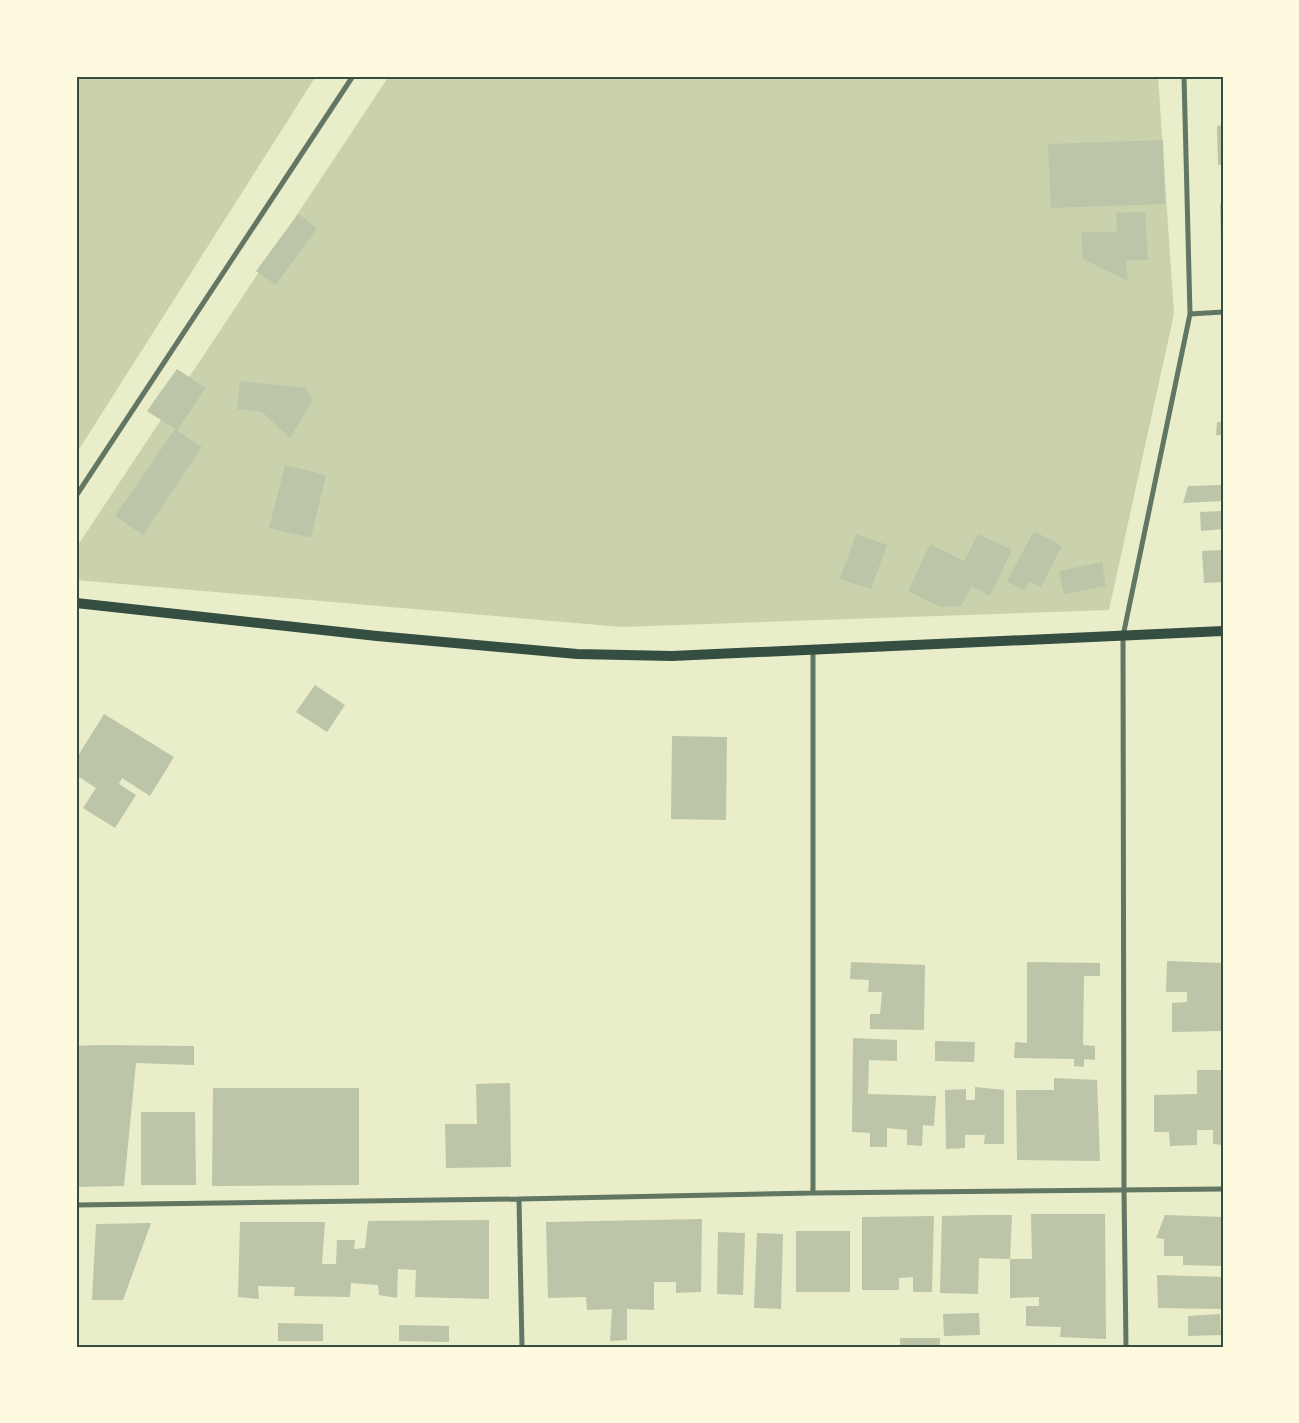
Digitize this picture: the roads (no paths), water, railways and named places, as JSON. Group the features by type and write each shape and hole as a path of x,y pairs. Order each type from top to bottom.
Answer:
{"main road":[{"path":"76,603 377,636 577,654 672,656 1223,631"}],"street":[{"path":"76,496 353,76"},
{"path":"1126,1347 1122,636 1190,314 1184,76"},
{"path":"1190,314 1223,312"},
{"path":"813,650 813,1192"},
{"path":"76,1205 519,1199 813,1192 1223,1189"},
{"path":"519,1199 522,1347"}]}
